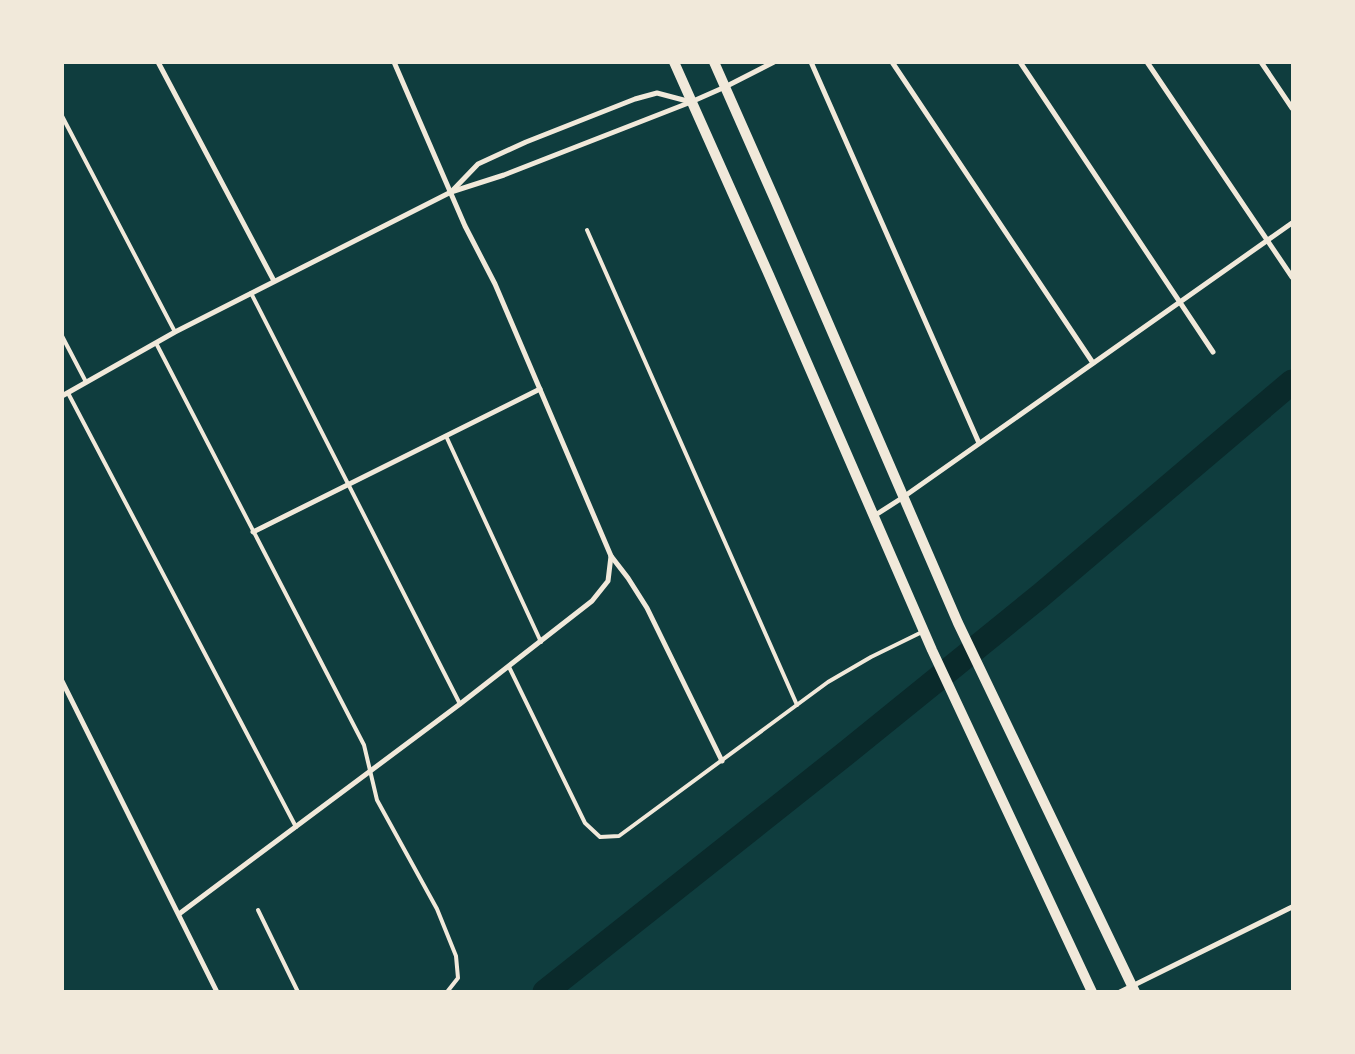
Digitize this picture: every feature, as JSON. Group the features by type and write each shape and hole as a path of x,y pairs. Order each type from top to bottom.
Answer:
{"main road":[{"path":"674,62 932,650 1092,992"},
{"path":"714,62 787,226 902,498 958,623 1134,988"}],"street":[{"path":"158,62 274,281"},
{"path":"394,62 465,226 495,284 611,556 628,578 646,608 722,761"},
{"path":"65,394 175,332 451,192 504,175 692,102 774,62"},
{"path":"811,62 979,442"},
{"path":"892,62 1093,363"},
{"path":"1020,62 1213,352"},
{"path":"1147,62 1292,277"},
{"path":"1260,62 1292,108"},
{"path":"451,192 478,164 526,142 635,99 657,93 692,102"},
{"path":"874,516 1292,223"},
{"path":"254,532 540,389"},
{"path":"179,914 509,667 592,602 608,582 611,556"},
{"path":"62,681 217,992"},
{"path":"1120,992 1134,988 1292,907"}],"lane":[{"path":"62,116 175,332"},
{"path":"588,230 797,705"},
{"path":"252,293 460,704"},
{"path":"62,336 86,382"},
{"path":"156,343 364,745 377,800 437,909 456,956 458,978 447,992"},
{"path":"65,394 296,827"},
{"path":"446,436 541,642"},
{"path":"509,667 585,822 600,837 619,836 835,678 871,657 924,631"},
{"path":"258,910 298,992"}],"waterway":[{"path":"545,992 845,754 1040,596 1292,382"}]}
